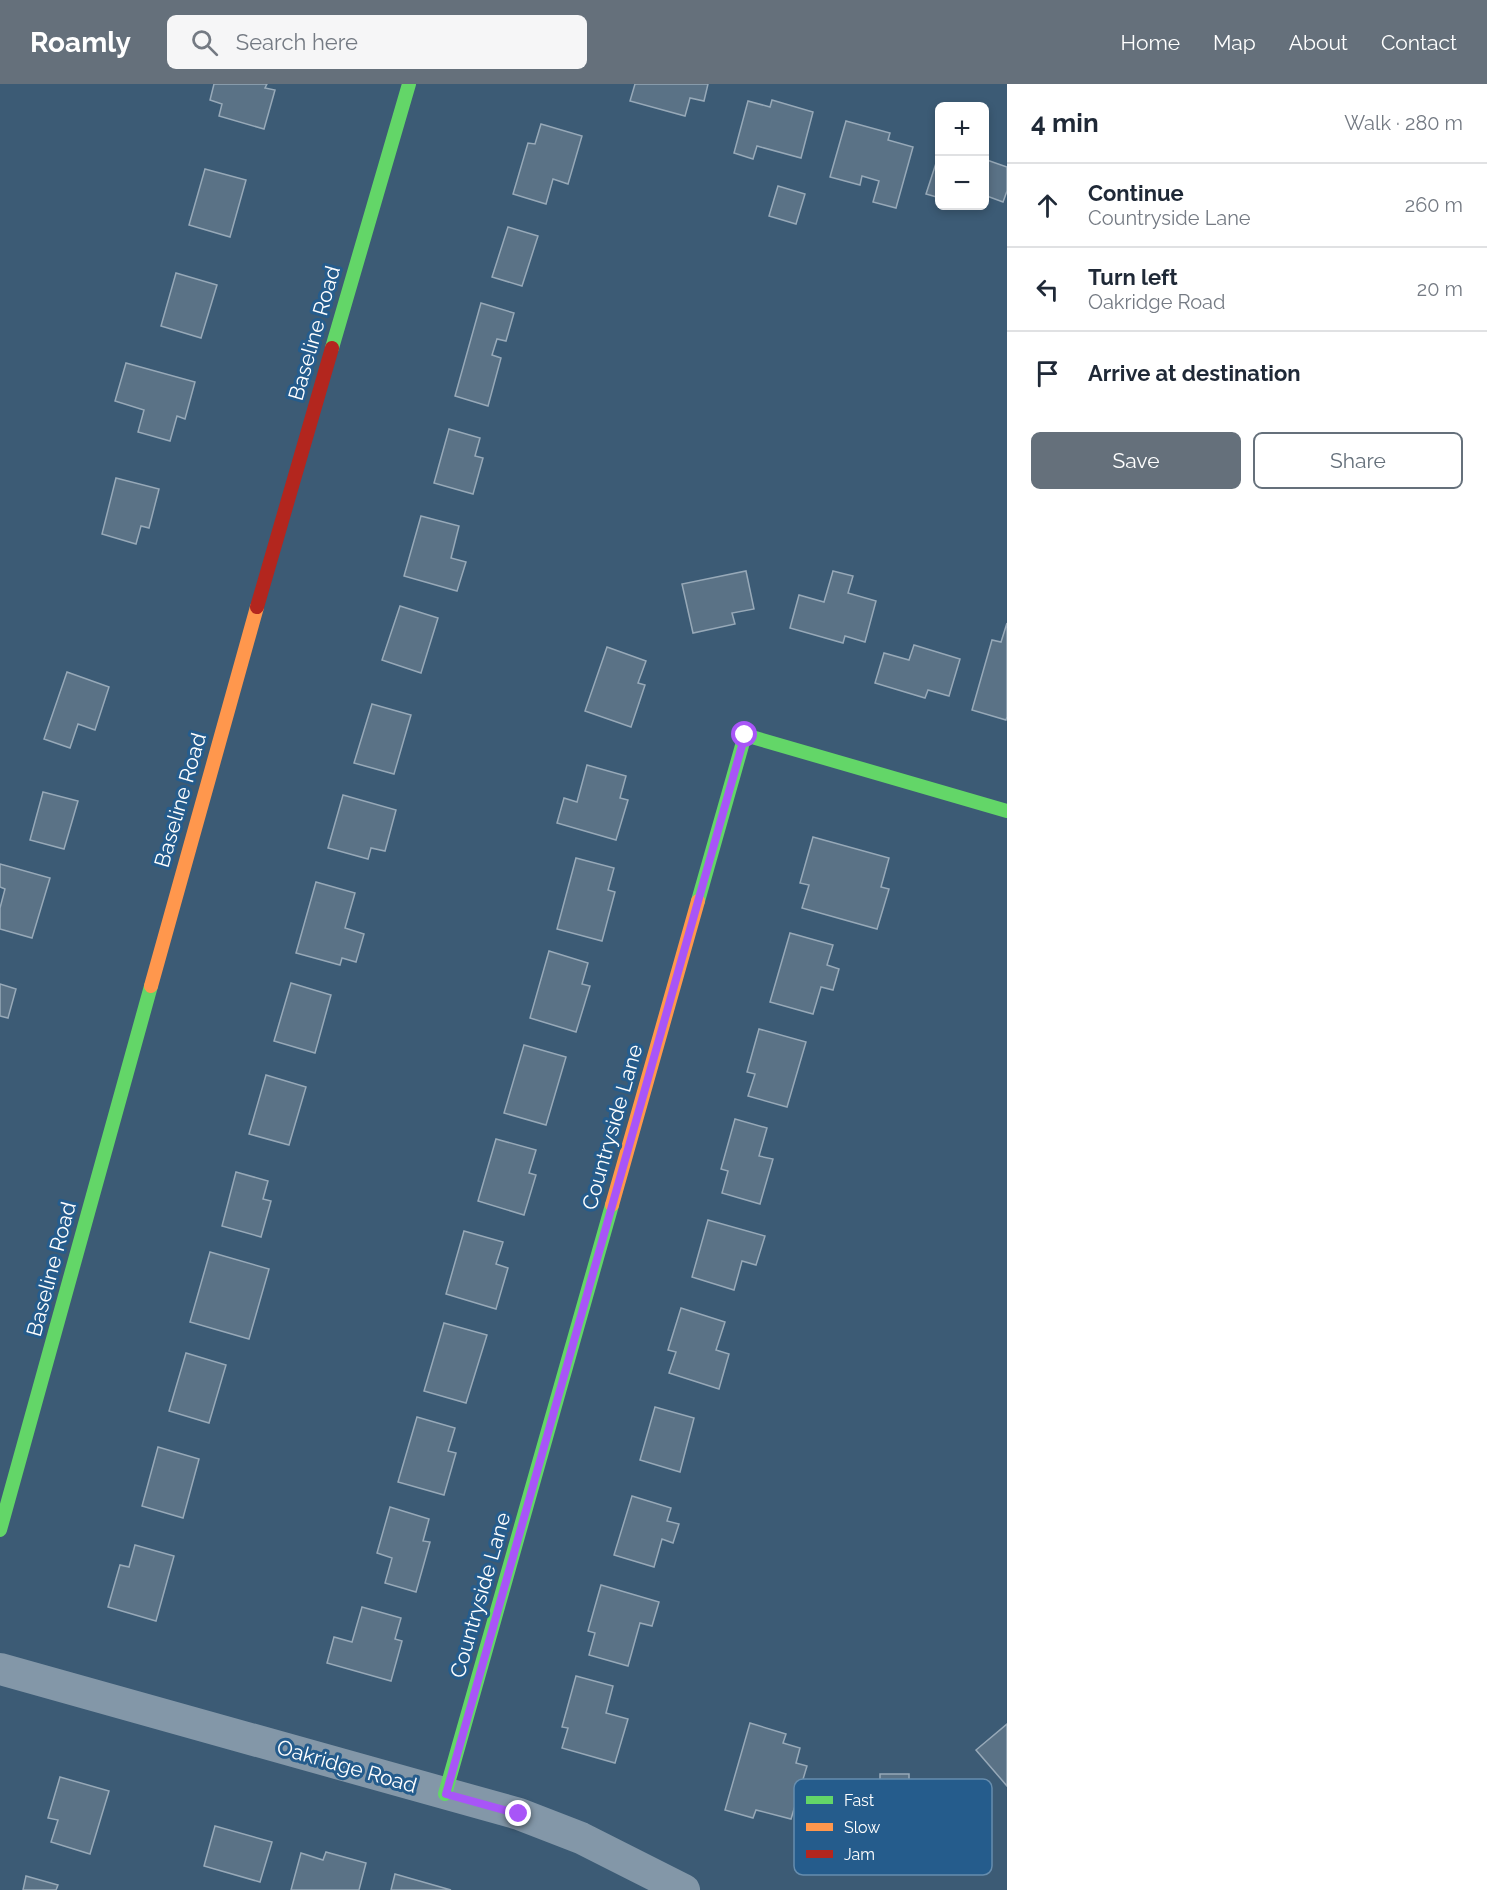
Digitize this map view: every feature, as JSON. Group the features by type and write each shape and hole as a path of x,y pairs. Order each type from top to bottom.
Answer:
{"street":[{"name":"Baseline Road","path":"0,1530 6,1483 244,650 409,84"},
{"name":"Countryside Lane","path":"446,1794 745,735 1007,811"},
{"name":"Oakridge Road","path":"0,1669 519,1814 581,1838 684,1890"}],"building":[{"path":"214,84 267,84 265,88 275,90 264,129 219,116 222,104 210,100"},
{"path":"635,84 708,84 704,101 690,98 685,116 630,101"},
{"path":"772,100 813,112 801,158 757,146 753,159 734,153 748,101 770,107"},
{"path":"846,121 890,133 888,140 913,147 896,208 873,202 879,181 862,176 860,185 830,177"},
{"path":"541,124 582,136 568,184 553,179 546,204 513,194 528,143 535,144"},
{"path":"989,161 1007,167 1007,191 1003,202 989,197"},
{"path":"935,166 935,197 926,194"},
{"path":"205,169 246,180 230,237 189,225"},
{"path":"778,186 805,194 796,224 769,216"},
{"path":"508,227 538,236 522,286 492,277"},
{"path":"176,273 217,285 201,338 161,326"},
{"path":"481,303 514,313 506,341 497,339 492,355 501,358 488,406 455,396"},
{"path":"126,363 195,382 185,419 177,416 170,441 138,432 144,410 115,401"},
{"path":"449,429 480,438 475,456 483,458 473,494 434,483"},
{"path":"116,478 159,489 149,528 141,526 136,544 102,534"},
{"path":"421,516 459,526 451,558 466,562 457,591 404,576"},
{"path":"746,571 754,609 732,613 735,624 693,633 682,584"},
{"path":"833,571 853,576 848,593 876,601 865,642 845,636 843,643 790,628 799,595 824,602"},
{"path":"400,606 438,618 421,673 382,660"},
{"path":"1007,623 1006,720 972,710 992,640 1001,642"},
{"path":"914,645 960,659 949,696 928,690 925,698 875,683 884,653 909,660"},
{"path":"607,647 646,661 638,683 645,685 631,727 585,711"},
{"path":"67,672 109,687 95,730 78,724 70,748 44,739"},
{"path":"372,704 411,715 394,774 354,763"},
{"path":"587,765 626,776 620,798 628,800 616,840 557,823 564,798 577,802"},
{"path":"43,792 78,801 64,849 30,840"},
{"path":"343,795 396,810 385,851 371,848 368,859 328,848"},
{"path":"813,837 889,858 881,887 889,889 877,929 802,908 809,885 800,883"},
{"path":"576,858 614,868 608,890 615,892 602,941 557,929"},
{"path":"0,864 50,878 32,938 0,929 0,908 5,889 0,887"},
{"path":"316,882 355,893 345,928 364,934 356,962 342,958 340,965 296,953"},
{"path":"790,933 833,945 827,965 839,969 833,990 821,987 813,1014 770,1002"},
{"path":"549,951 588,963 582,984 590,986 576,1032 530,1018"},
{"path":"291,983 331,995 315,1053 274,1041"},
{"path":"0,984 16,989 8,1018 0,1016"},
{"path":"759,1029 806,1042 787,1107 748,1096 755,1074 747,1072"},
{"path":"524,1045 566,1057 546,1125 504,1113"},
{"path":"266,1075 306,1087 289,1145 249,1134"},
{"path":"735,1119 767,1128 759,1156 773,1159 760,1204 722,1193 728,1171 721,1169"},
{"path":"496,1139 536,1150 529,1173 536,1175 524,1215 478,1201"},
{"path":"236,1172 268,1181 263,1199 271,1201 261,1237 222,1226"},
{"path":"708,1220 765,1236 756,1265 742,1261 734,1290 692,1277"},
{"path":"464,1231 503,1242 496,1264 508,1268 496,1309 446,1294"},
{"path":"210,1252 269,1269 249,1339 190,1322"},
{"path":"681,1308 725,1322 716,1350 729,1354 719,1389 669,1373 676,1352 668,1350"},
{"path":"444,1323 487,1335 466,1403 424,1391"},
{"path":"186,1353 226,1365 209,1423 169,1411"},
{"path":"655,1407 694,1418 680,1472 640,1460"},
{"path":"417,1417 455,1428 448,1451 456,1453 444,1495 398,1482"},
{"path":"158,1447 199,1459 183,1518 142,1506"},
{"path":"632,1496 671,1508 667,1521 679,1524 673,1543 662,1539 654,1567 614,1555"},
{"path":"390,1507 429,1519 423,1541 430,1542 416,1592 385,1583 392,1558 377,1553"},
{"path":"135,1545 174,1556 156,1621 108,1607 120,1565 129,1567"},
{"path":"601,1585 659,1602 652,1626 640,1623 628,1666 589,1655 595,1633 588,1631"},
{"path":"362,1607 401,1618 395,1639 402,1641 391,1681 327,1663 334,1637 352,1642"},
{"path":"576,1676 613,1686 606,1713 628,1719 615,1763 562,1748 568,1728 562,1727"},
{"path":"750,1723 786,1734 783,1743 800,1748 796,1763 807,1766 803,1779 794,1779 794,1809 791,1819 756,1810 753,1818 725,1810"},
{"path":"1007,1724 1007,1786 976,1750"},
{"path":"880,1774 909,1774 909,1779 880,1779"},
{"path":"60,1777 109,1791 90,1854 51,1842 58,1820 48,1818"},
{"path":"215,1826 272,1842 260,1882 204,1866"},
{"path":"326,1852 366,1863 359,1890 291,1890 301,1853 323,1860"},
{"path":"395,1874 451,1890 391,1890"},
{"path":"26,1876 58,1885 56,1890 23,1890"}],"traffic: fast":[{"path":"332,348 409,84"},
{"path":"698,901 745,735 1007,811"},
{"path":"0,1530 151,986"},
{"path":"445,1794 612,1205"}],"traffic: slow":[{"path":"151,986 257,607"},
{"path":"612,1205 698,901"}],"traffic: jam":[{"path":"257,607 332,348"}],"route":[{"path":"519,1814 446,1794 745,735"}]}
